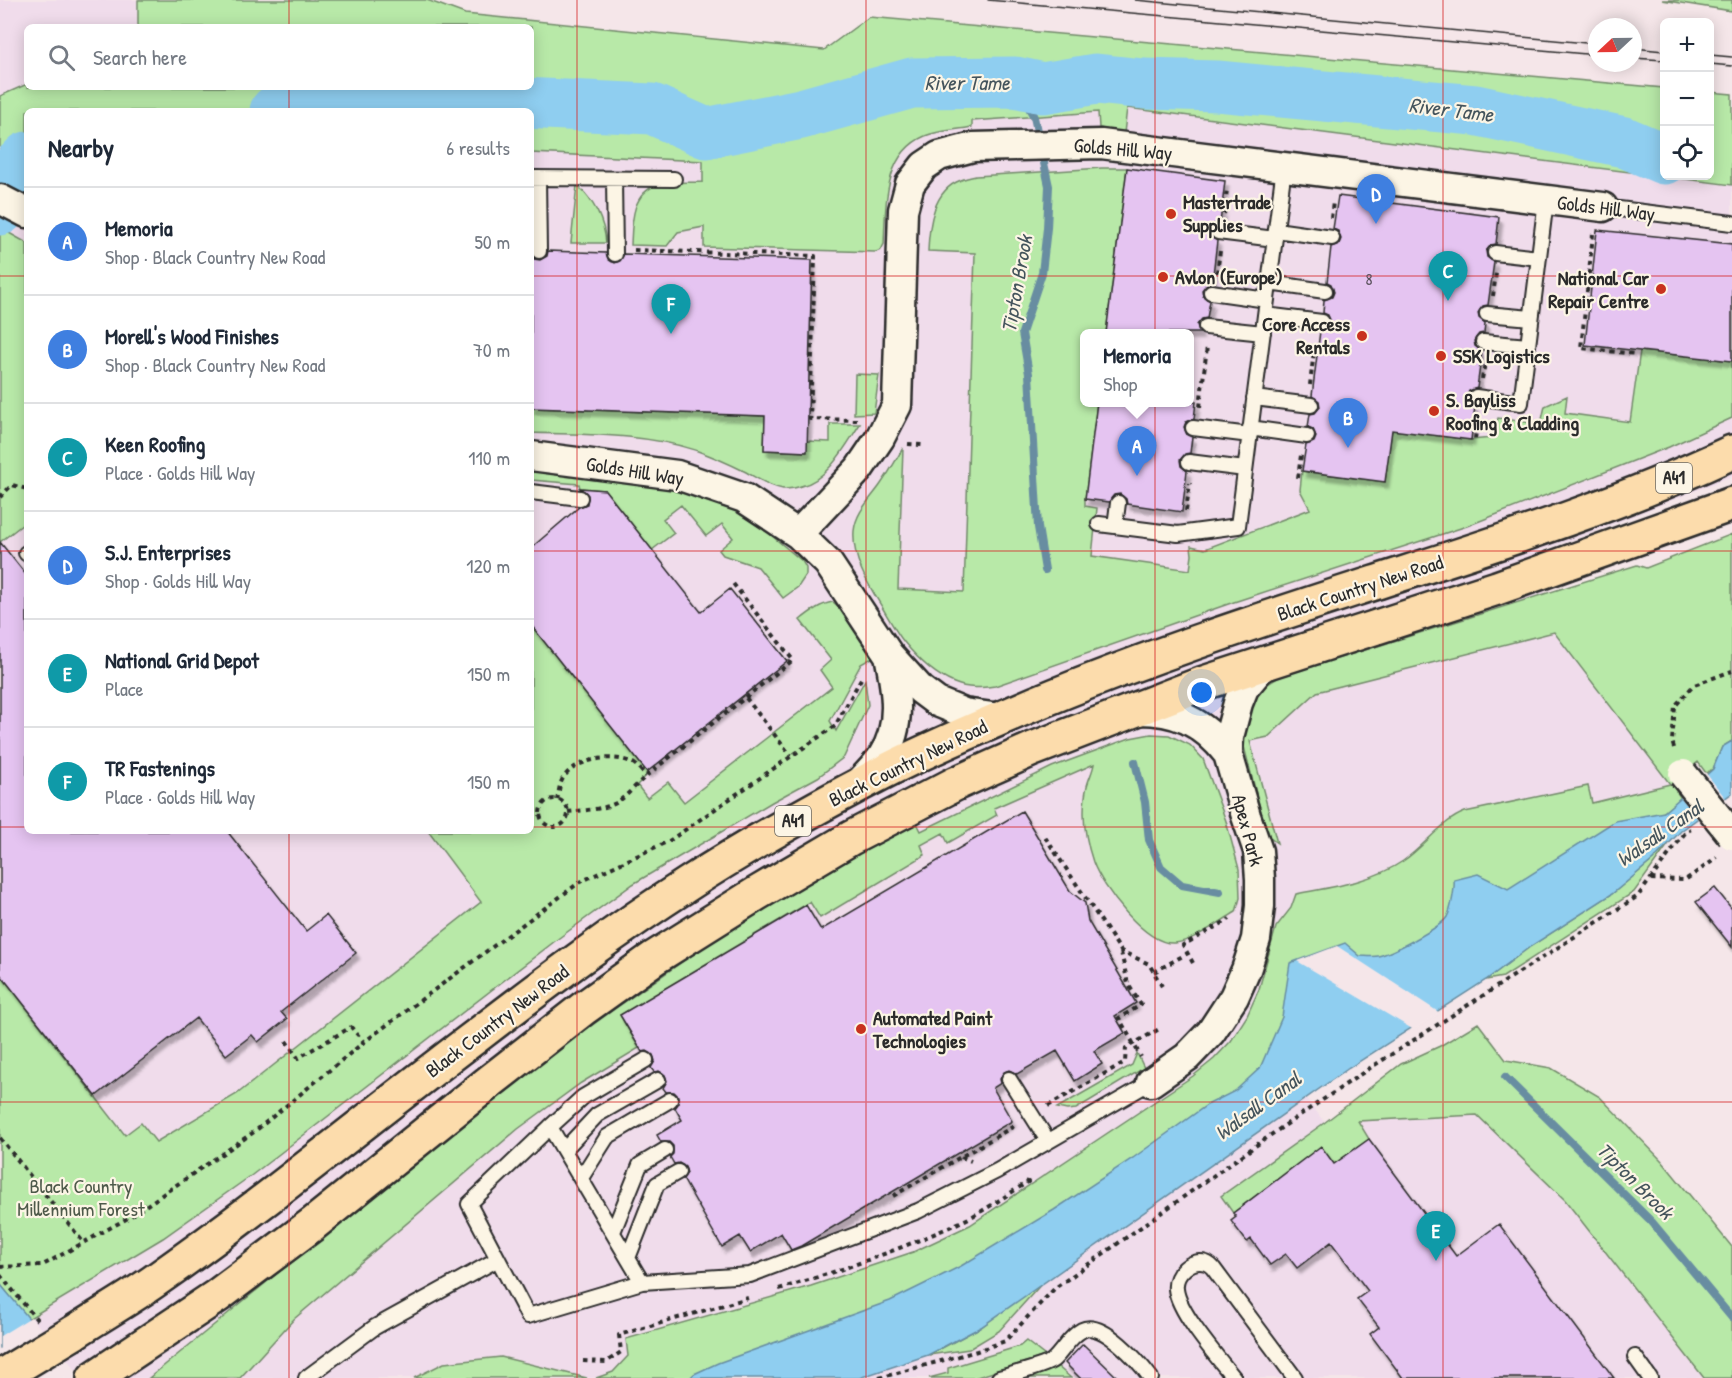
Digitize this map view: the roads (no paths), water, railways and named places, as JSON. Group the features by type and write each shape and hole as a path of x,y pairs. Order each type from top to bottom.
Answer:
{"highway":[{"name":"Black Country New Road","path":"0,1377 151,1284 238,1220 479,1033 605,940 698,878 772,833 854,788 931,748 1053,695 1169,650 1513,538 1615,501 1732,452"},
{"name":"Black Country New Road","path":"98,1375 217,1296 313,1224 584,1008 654,958 851,838 957,783 1011,759 1204,683 1497,588 1732,504"}],"street":[{"name":"Golds Hill Way","path":"798,534 859,469 897,405 903,210 910,184 924,166 939,156 973,147 1101,144 1546,200 1598,215"},
{"path":"0,199 24,211"},
{"name":"Golds Hill Way","path":"534,456 677,475 744,498 798,534 828,563 896,690 896,717 891,741 882,758 854,788"},
{"name":"Golds Hill Way","path":"879,660 937,702 964,713 1000,718"},
{"name":"Apex Park","path":"1148,1074 1187,1057 1211,1032 1234,997 1256,939 1260,906 1258,851 1228,754 1229,737 1244,688 1264,664"},
{"name":"Apex Park","path":"1135,710 1157,710 1186,718 1217,741 1228,754"},
{"path":"1683,774 1727,844"}],"lane":[{"path":"1099,524 1178,534 1238,526 1284,167"},
{"path":"539,251 534,178 674,179"},
{"path":"614,179 615,254"},
{"path":"1476,397 1521,403 1546,200"},
{"name":"Golds Hill Way","path":"1598,215 1732,223"},
{"path":"1220,233 1332,238"},
{"path":"1495,253 1539,258"},
{"path":"1269,283 1326,291"},
{"path":"1213,292 1267,300"},
{"path":"1486,314 1531,318"},
{"path":"1265,315 1322,322"},
{"path":"1208,328 1263,333"},
{"path":"1483,342 1528,346"},
{"path":"1254,398 1311,405"},
{"path":"1195,428 1307,436"},
{"path":"1190,462 1245,469"},
{"path":"534,492 580,498"},
{"path":"1115,526 1118,503"},
{"path":"646,1060 583,1097 469,1204 528,1316 642,1282 750,1275 918,1211 997,1171 1048,1141 1148,1074"},
{"path":"1010,1079 1048,1141"},
{"path":"564,1150 597,1115 658,1080"},
{"path":"581,1178 607,1137 670,1100"},
{"path":"550,1127 642,1282"},
{"path":"613,1232 640,1165 665,1150"},
{"path":"628,1258 657,1184 678,1172"},
{"path":"306,1378 375,1327 498,1259"},
{"path":"1234,1378 1193,1324 1176,1290 1179,1274 1186,1266 1196,1262 1206,1263 1214,1268 1295,1378"},
{"path":"999,1378 1051,1362 1075,1334 1085,1328 1101,1330 1128,1351 1151,1378"},
{"path":"1635,1357 1650,1378"}],"water":[{"name":"Walsall Canal","path":"1732,741 1732,793 1681,831 1653,860 1612,894 1531,946 1486,980 1349,1068 981,1327 928,1355 859,1378 690,1378 718,1363 890,1301 961,1266 1054,1210 1133,1158 1207,1105 1235,1091 1260,1068 1282,1017 1290,963 1345,943 1360,956 1378,956 1404,945 1443,922 1447,917 1454,880 1478,874 1508,889 1615,821 1664,812 1713,769 1722,747"},
{"path":"0,1284 79,1378 0,1348"}],"waterway":[{"name":"River Tame","path":"282,108 300,101 350,95 652,109 706,133 801,114 912,83 1015,82 1043,88 1096,79 1144,84 1217,86 1475,110 1624,142 1660,157"},
{"name":"Tipton Brook","path":"1015,82 1034,117 1049,186 1042,273 1022,333 1029,374 1038,527 1045,570"},
{"name":"River Tame","path":"0,210 16,168 24,160"},
{"name":"Tipton Brook","path":"1135,762 1145,802 1149,840 1161,867 1182,885 1220,892"},
{"name":"Tipton Brook","path":"1505,1077 1652,1222 1732,1318"}],"tram line":[{"path":"988,0 1588,54"},
{"path":"1135,0 1588,43"},
{"path":"1642,49 1660,51"},
{"path":"1714,55 1732,57"},
{"path":"1642,59 1660,60"},
{"path":"1714,64 1732,66"}],"place":[{"name":"Mastertrade Supplies","path":"1171,214"},
{"name":"S.J. Enterprises","path":"1376,224"},
{"name":"Avlon (Europe)","path":"1163,277"},
{"name":"National Car Repair Centre","path":"1661,289"},
{"name":"Keen Roofing","path":"1448,301"},
{"name":"TR Fastenings","path":"671,334"},
{"name":"Core Access Rentals","path":"1362,336"},
{"name":"SSK Logistics","path":"1441,356"},
{"name":"S. Bayliss Roofing & Cladding","path":"1434,411"},
{"name":"Morell's Wood Finishes","path":"1348,448"},
{"name":"Memoria","path":"1137,476"},
{"name":"Automated Paint Technologies","path":"861,1029"},
{"name":"National Grid Depot","path":"1436,1261"}],"park label":[{"name":"Black Country Millennium Forest","path":"81,1198"}]}
